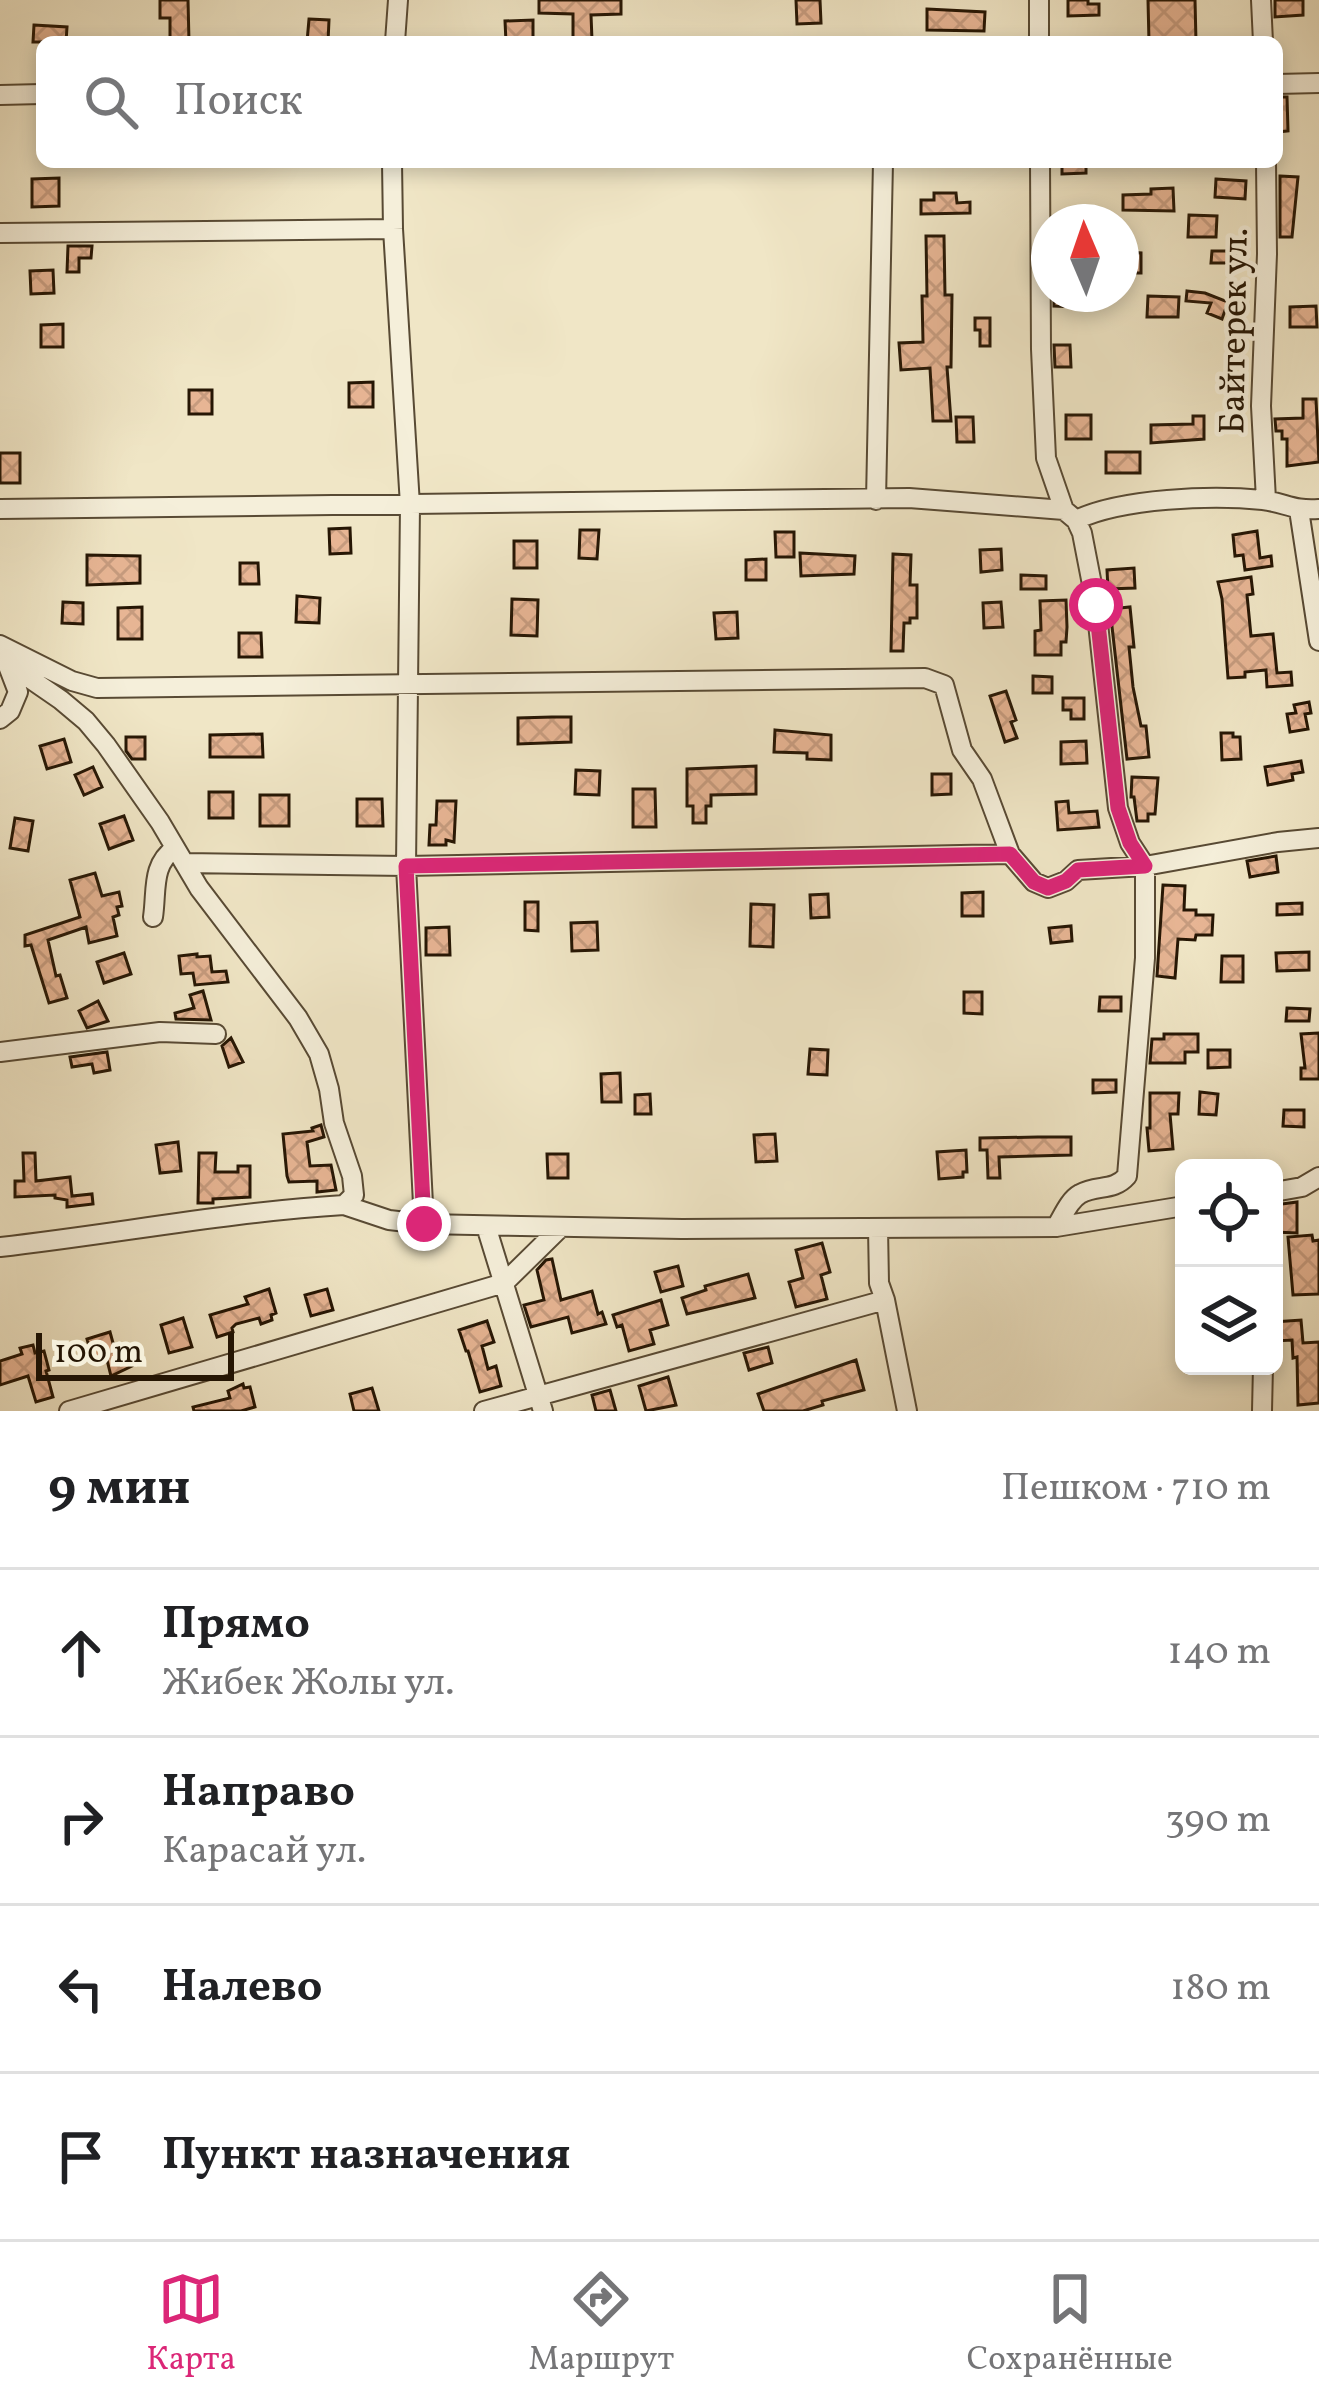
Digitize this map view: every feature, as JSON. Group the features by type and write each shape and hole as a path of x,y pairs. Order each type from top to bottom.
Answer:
{"street":[{"path":"395,36 398,0"},
{"path":"1039,0 1039,36"},
{"path":"1261,0 1263,36"},
{"path":"1283,83 1319,83"},
{"path":"0,95 36,94"},
{"path":"392,168 410,505 406,866 424,1224"},
{"path":"876,500 883,168"},
{"path":"1040,168 1046,458 1082,533 1096,605 1118,808 1130,843 1145,866 1145,958 1127,1176 1112,1187 1073,1199 1056,1227"},
{"name":"Байтерек ул.","path":"1266,168 1262,406 1266,500"},
{"path":"0,233 393,229"},
{"path":"0,509 909,498 1070,515 1174,500 1266,500 1309,509 1319,641"},
{"path":"0,645 72,681 97,688 925,678 944,685 962,750 982,779 1010,854 1034,882 1048,888 1078,870 1145,866 1319,838"},
{"path":"0,719 10,711 18,692 4,662"},
{"path":"4,662 86,721 223,922 298,1018 319,1054 352,1176 354,1195 344,1205"},
{"path":"153,916 154,878 166,854 406,866 1010,854"},
{"path":"0,1052 160,1032 216,1034"},
{"path":"1283,1190 1319,1177"},
{"path":"0,1246 216,1216 344,1205 388,1220 424,1224 560,1228 1056,1227 1175,1208"},
{"path":"486,1226 540,1403"},
{"path":"69,1411 504,1283 560,1228"},
{"path":"878,1228 878,1283 885,1300 901,1409"},
{"path":"484,1411 540,1403 885,1300"},
{"path":"1262,1411 1263,1375"}],"building":[{"path":"160,0 188,0 189,36 170,36 170,18 160,18"},
{"path":"539,0 621,0 621,14 591,15 592,36 573,36 573,14 539,13"},
{"path":"796,0 820,0 821,23 797,24"},
{"path":"1068,0 1099,4 1099,15 1068,16"},
{"path":"1148,0 1195,0 1196,36 1149,36"},
{"path":"1275,0 1303,0 1303,15 1275,17"},
{"path":"927,9 985,12 984,31 927,30"},
{"path":"309,19 329,20 328,36 308,36"},
{"path":"533,20 533,36 506,36 505,21"},
{"path":"34,25 67,27 66,36 36,36 33,42"},
{"path":"1283,97 1287,97 1288,131 1283,131"},
{"path":"1062,168 1086,168 1086,173 1062,174"},
{"path":"1280,176 1298,177 1292,237 1280,237"},
{"path":"59,178 59,206 32,207 32,179"},
{"path":"1216,179 1246,181 1245,199 1215,197"},
{"path":"1173,188 1174,211 1139,210 1139,204 1123,204 1123,195 1151,194 1151,189"},
{"path":"934,193 956,193 957,203 970,202 970,213 921,214 921,200 934,200"},
{"path":"1189,215 1217,216 1216,237 1188,237"},
{"path":"926,236 944,236 945,295 952,295 951,367 947,367 951,421 933,421 930,368 901,370 899,343 923,342"},
{"path":"68,246 92,246 91,258 79,258 79,272 67,272"},
{"path":"1212,251 1236,251 1236,263 1211,263"},
{"path":"53,270 54,293 31,294 30,271"},
{"path":"1187,291 1228,302 1222,319 1207,313 1211,303 1186,301"},
{"path":"1148,296 1179,297 1178,317 1147,317"},
{"path":"1316,306 1317,327 1290,327 1290,307"},
{"path":"975,318 990,318 990,346 980,346"},
{"path":"63,324 63,347 41,347 41,325"},
{"path":"1054,345 1070,345 1071,367 1055,367"},
{"path":"373,382 373,407 349,407 349,383"},
{"path":"189,390 212,390 212,414 189,414"},
{"path":"1303,399 1316,399 1319,462 1287,466 1287,439 1276,431 1275,419 1303,418"},
{"path":"1066,415 1091,415 1091,439 1066,439"},
{"path":"1193,416 1204,416 1204,439 1151,443 1151,425 1193,424"},
{"path":"956,417 973,417 974,442 957,442"},
{"path":"1106,452 1140,452 1140,473 1106,473"},
{"path":"0,453 20,453 20,483 0,483"},
{"path":"350,528 351,553 330,554 329,529"},
{"path":"580,530 599,530 597,559 579,558"},
{"path":"1257,531 1260,558 1271,556 1272,566 1245,570 1243,555 1235,556 1233,535"},
{"path":"775,532 794,532 794,557 776,557"},
{"path":"514,541 537,541 537,568 514,568"},
{"path":"1001,549 1002,570 981,572 980,550"},
{"path":"800,553 855,556 854,574 801,576"},
{"path":"893,554 911,555 910,585 917,585 917,618 904,623 903,651 891,651"},
{"path":"87,555 140,556 140,583 87,585"},
{"path":"766,559 766,580 746,580 746,560"},
{"path":"240,563 258,563 259,584 240,584"},
{"path":"1134,568 1135,588 1108,589 1107,570"},
{"path":"1021,575 1046,576 1046,589 1021,589"},
{"path":"1251,577 1253,594 1247,595 1251,636 1273,634 1277,673 1291,672 1292,685 1267,687 1266,670 1228,678 1218,582"},
{"path":"297,596 320,598 319,623 296,622"},
{"path":"512,599 538,600 537,636 511,635"},
{"path":"1066,600 1066,642 1061,642 1061,655 1035,655 1035,631 1041,630 1040,601"},
{"path":"63,602 83,603 83,624 62,623"},
{"path":"1001,602 1003,627 984,628 983,603"},
{"path":"142,607 142,639 118,639 118,608"},
{"path":"1130,607 1133,687 1141,726 1146,726 1149,757 1127,759 1110,609"},
{"path":"737,612 738,638 716,639 714,613"},
{"path":"239,633 261,633 262,657 239,657"},
{"path":"1033,676 1052,677 1052,693 1033,693"},
{"path":"1006,691 1017,738 1005,742 990,696"},
{"path":"1063,698 1084,698 1084,719 1071,719 1071,710 1063,710"},
{"path":"1309,702 1308,729 1290,732 1287,714 1296,713 1294,705"},
{"path":"571,717 571,742 518,744 518,718"},
{"path":"775,730 831,735 831,760 774,752"},
{"path":"1221,733 1240,737 1241,759 1222,760"},
{"path":"262,734 263,757 210,757 210,735"},
{"path":"126,737 145,737 145,759 132,759 126,751"},
{"path":"64,739 71,762 47,769 40,746"},
{"path":"1086,741 1087,763 1061,764 1061,742"},
{"path":"1301,761 1303,772 1292,774 1293,780 1268,785 1265,767"},
{"path":"756,766 756,794 711,795 706,823 693,823 693,806 687,806 687,769"},
{"path":"93,767 102,787 84,795 75,775"},
{"path":"576,770 600,771 599,795 575,794"},
{"path":"932,774 951,774 951,794 932,795"},
{"path":"1132,777 1158,778 1155,814 1148,814 1148,821 1137,821"},
{"path":"633,789 655,789 656,827 633,827"},
{"path":"209,792 233,792 233,818 209,818"},
{"path":"260,795 289,795 289,826 260,826"},
{"path":"357,799 382,799 383,826 357,826"},
{"path":"437,801 456,801 454,842 446,840 446,845 429,845"},
{"path":"1068,801 1069,813 1097,811 1099,827 1058,830 1056,802"},
{"path":"124,816 133,840 109,849 100,824"},
{"path":"15,818 33,821 28,851 10,848"},
{"path":"1276,856 1278,872 1250,877 1247,861"},
{"path":"95,873 102,896 119,892 122,906 113,917 117,936 89,943 86,927 48,940 56,976 60,975 67,998 49,1003 31,945 25,946 25,935 80,917 70,880"},
{"path":"1163,885 1185,886 1184,910 1213,915 1212,935 1178,939 1175,978 1157,976"},
{"path":"983,892 983,916 962,916 962,893"},
{"path":"828,894 829,917 811,918 810,895"},
{"path":"525,902 538,902 538,931 525,930"},
{"path":"1302,903 1302,914 1277,915 1277,904"},
{"path":"751,904 774,905 773,947 750,946"},
{"path":"597,922 598,950 572,951 571,923"},
{"path":"1071,926 1072,941 1051,943 1049,928"},
{"path":"449,927 450,955 426,955 426,928"},
{"path":"1309,952 1309,970 1277,971 1276,953"},
{"path":"124,953 131,974 104,983 97,962"},
{"path":"179,956 210,956 212,972 226,971 228,982 195,985 193,973 181,974"},
{"path":"1222,956 1243,956 1243,982 1221,982"},
{"path":"203,991 211,1020 176,1019 175,1013 194,1008 190,995"},
{"path":"964,992 982,992 982,1014 964,1013"},
{"path":"1100,997 1121,997 1121,1011 1099,1011"},
{"path":"98,1001 108,1021 87,1028 79,1011"},
{"path":"1287,1008 1310,1009 1309,1021 1286,1021"},
{"path":"1319,1033 1319,1079 1301,1079 1301,1068 1305,1068 1301,1034"},
{"path":"1164,1034 1198,1034 1198,1052 1185,1052 1185,1063 1150,1063 1152,1039 1164,1039"},
{"path":"231,1038 243,1062 229,1067 222,1046"},
{"path":"810,1049 828,1050 827,1075 808,1074"},
{"path":"1208,1050 1230,1050 1230,1067 1208,1068"},
{"path":"107,1052 110,1070 94,1073 92,1064 72,1067 70,1057"},
{"path":"620,1073 621,1102 602,1102 601,1074"},
{"path":"1093,1080 1116,1080 1116,1092 1093,1093"},
{"path":"1200,1092 1218,1094 1216,1115 1199,1114"},
{"path":"1150,1093 1179,1093 1178,1114 1170,1114 1173,1149 1149,1151"},
{"path":"650,1094 651,1114 635,1114 635,1095"},
{"path":"1284,1110 1304,1110 1304,1127 1283,1126"},
{"path":"321,1125 324,1137 307,1142 310,1166 331,1165 336,1190 317,1192 317,1181 289,1182 283,1134 313,1131"},
{"path":"775,1134 777,1161 756,1162 754,1135"},
{"path":"1071,1137 1071,1155 999,1157 1000,1178 988,1178 987,1150 980,1150 980,1138"},
{"path":"178,1142 181,1171 160,1173 156,1145"},
{"path":"966,1150 963,1177 939,1179 937,1152"},
{"path":"23,1153 35,1153 36,1181 70,1177 72,1196 92,1194 93,1204 67,1207 67,1200 55,1195 15,1197 15,1181 24,1181"},
{"path":"199,1153 216,1153 215,1172 238,1172 238,1166 250,1166 250,1197 198,1203"},
{"path":"547,1154 568,1154 568,1178 548,1178"},
{"path":"1297,1202 1297,1233 1283,1232 1283,1204"},
{"path":"1312,1235 1313,1241 1319,1240 1319,1294 1293,1295 1288,1237"},
{"path":"822,1243 830,1272 821,1275 827,1299 796,1307 789,1282 803,1278 796,1250"},
{"path":"552,1259 561,1300 592,1291 606,1324 572,1333 568,1317 531,1327 524,1305 544,1300 537,1270"},
{"path":"678,1266 683,1286 661,1292 655,1272"},
{"path":"748,1274 755,1298 687,1314 682,1298"},
{"path":"269,1289 276,1313 272,1320 236,1324 233,1332 217,1337 210,1315 248,1304 245,1297"},
{"path":"327,1289 333,1310 311,1316 305,1295"},
{"path":"661,1300 668,1325 650,1330 654,1344 629,1351 622,1325 617,1327 613,1315"},
{"path":"183,1318 192,1347 169,1353 161,1325"},
{"path":"1301,1320 1303,1343 1319,1342 1319,1403 1298,1405 1297,1357 1293,1358 1292,1340 1283,1341 1283,1321"},
{"path":"487,1321 494,1342 482,1346 488,1369 496,1366 501,1386 480,1392 459,1330"},
{"path":"110,1332 116,1354 127,1351 132,1366 111,1376 106,1356 93,1360 87,1339"},
{"path":"33,1345 35,1353 44,1351 53,1397 36,1402 28,1376 0,1385 0,1361"},
{"path":"768,1347 772,1363 749,1370 744,1353"},
{"path":"856,1360 864,1390 803,1411 764,1411 758,1394"},
{"path":"668,1377 676,1405 646,1411 639,1386"},
{"path":"243,1384 250,1387 255,1407 194,1411 193,1407 230,1398 228,1391"},
{"path":"372,1388 379,1411 354,1411 350,1394"},
{"path":"610,1390 616,1411 596,1411 592,1395"}],"route":[{"path":"424,1224 406,866 1010,854 1034,882 1048,888 1078,870 1145,866 1130,843 1118,808 1096,605"}]}
